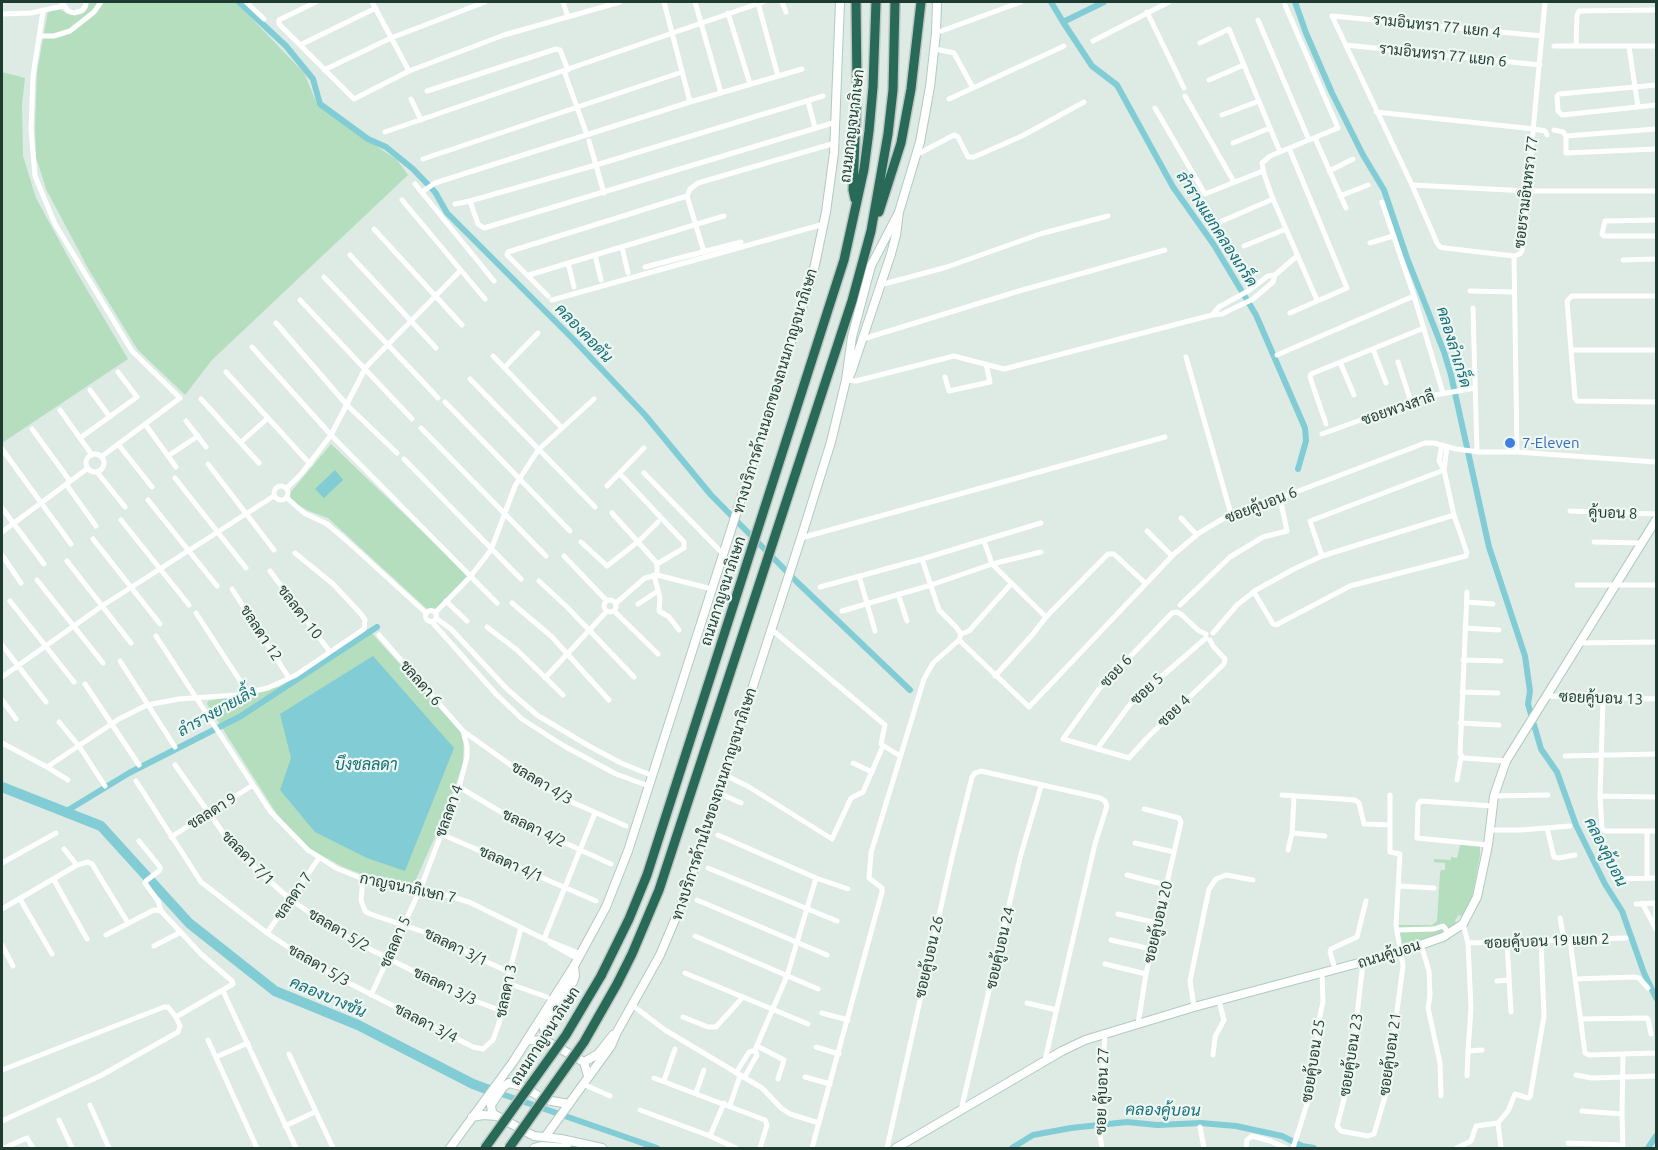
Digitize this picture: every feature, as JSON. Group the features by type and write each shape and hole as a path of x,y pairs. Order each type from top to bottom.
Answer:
{"highway":[{"path":"856,2 857,86 854,190 857,204"},
{"name":"ถนนกาญจนาภิเษก","path":"485,1149 566,1035 601,976 629,919 647,875 837,286 857,204 869,131 876,2"},
{"path":"509,1149 584,1042 632,954 659,890 852,301 871,231 890,123 896,2"},
{"path":"871,231 886,195 902,143 921,2"}],"main road":[{"name":"ทางบริการด้านนอกของถนนกาญจนาภิเษก","path":"472,1118 500,1085 578,959 613,890 653,776 813,274 824,224 835,143 840,2"},
{"name":"ทางบริการด้านในของถนนกาญจนาภิเษก","path":"846,380 851,373 863,339 897,235 899,212 915,156 930,87 935,49 937,2"},
{"name":"ทางบริการด้านในของถนนกาญจนาภิเษก","path":"547,1134 611,1046 616,1032 672,928 695,869 831,442 846,380 852,337 871,266 899,212"},
{"path":"871,266 878,259 883,261 885,272"},
{"name":"ถนนคู้บอน","path":"896,1149 1045,1060 1085,1040 1194,1007 1401,952 1449,933 1463,924 1477,897 1491,830 1494,796 1506,761 1656,520"},
{"path":"546,1041 544,1028 546,1022 573,982 578,959"},
{"path":"584,1062 598,1054 616,1032"},
{"path":"528,1040 546,1041 584,1062 588,1076"},
{"path":"513,1062 513,1077 521,1086"},
{"path":"500,1085 509,1083 521,1086 546,1101 568,1104"},
{"path":"489,1100 490,1109 497,1116 534,1136 547,1134 602,1149"},
{"path":"450,1149 472,1118 483,1115 497,1116"},
{"path":"534,1136 534,1149 542,1146 567,1149"},
{"path":"458,1139 459,1149"}],"street":[{"path":"2,14 44,11 63,4 68,11 74,13 81,11 86,2"},
{"path":"39,36 54,36 70,31 94,12 101,2"},
{"path":"246,2 264,19"},
{"path":"316,2 279,20 279,24 354,99 409,71 504,35 620,2"},
{"path":"372,2 409,71"},
{"path":"324,70 391,38 485,2"},
{"path":"563,2 568,17"},
{"path":"664,2 690,102"},
{"path":"695,2 721,93"},
{"path":"385,132 761,2 778,76"},
{"path":"782,2 786,12"},
{"path":"936,33 1021,2"},
{"path":"1093,41 1169,2"},
{"name":"ซอยรามอินทรา 77","path":"1517,452 1514,256 1520,254 1522,250 1545,2"},
{"path":"1285,5 1338,128 1270,156 1262,163 1273,200 1317,300"},
{"path":"300,45 376,8"},
{"path":"1576,46 1576,15 1579,11 1656,10"},
{"path":"44,11 33,76 33,172 54,222 132,351 180,398 102,457"},
{"path":"1147,12 1185,88"},
{"path":"728,13 750,84"},
{"name":"รามอินทรา 77 แยก 4","path":"1346,45 1332,16 1542,36"},
{"path":"1258,20 1309,140"},
{"path":"1200,43 1229,29 1280,152"},
{"path":"1346,45 1440,247 1514,256"},
{"name":"รามอินทรา 77 แยก 6","path":"1346,45 1540,65"},
{"path":"949,99 1064,46"},
{"path":"1554,46 1656,46"},
{"path":"1629,47 1638,107"},
{"path":"427,91 556,48 560,50 604,193"},
{"path":"935,49 954,53 973,88"},
{"path":"1209,80 1244,65"},
{"path":"422,192 435,183 588,138 690,102 802,69"},
{"path":"423,159 682,72"},
{"path":"1656,85 1557,96 1558,111 1562,115 1656,105"},
{"path":"456,204 596,165 823,96"},
{"path":"1185,96 1234,182"},
{"path":"411,99 420,120"},
{"path":"1222,115 1259,100"},
{"path":"808,101 815,128"},
{"path":"915,156 954,135 958,137 968,157 974,157 1022,136 1084,102"},
{"path":"1155,108 1204,194 1263,171"},
{"path":"1377,112 1534,129 1546,132 1547,135"},
{"path":"470,201 478,225 484,228 836,122"},
{"path":"1233,143 1270,128"},
{"path":"1566,136 1656,129"},
{"path":"1554,130 1563,132 1566,136"},
{"path":"1566,136 1564,137 1566,153 1656,149"},
{"path":"1315,138 1346,208"},
{"path":"704,252 687,196 690,189 698,183 835,143"},
{"path":"1289,148 1347,288 1290,313"},
{"path":"1329,171 1353,159"},
{"path":"415,184 476,262 494,281"},
{"path":"1341,196 1368,185"},
{"path":"1412,185 1528,191 1656,191"},
{"path":"687,196 508,252 507,255 550,298 824,224"},
{"path":"402,200 485,299"},
{"path":"1213,225 1273,200"},
{"path":"1382,202 1444,392"},
{"path":"529,275 723,216"},
{"path":"880,285 947,267 1040,234 1108,216"},
{"path":"1656,220 1605,221 1602,234 1604,236 1656,236"},
{"path":"375,229 462,325"},
{"path":"1245,246 1286,229"},
{"path":"1370,243 1393,236"},
{"path":"645,267 741,242"},
{"path":"622,246 628,273"},
{"path":"863,339 1165,250"},
{"path":"350,255 436,348"},
{"path":"594,255 601,280"},
{"path":"1212,315 1219,307 1248,291 1268,276 1275,275 1297,256"},
{"path":"1623,260 1656,259"},
{"path":"568,263 574,287"},
{"path":"287,488 310,464 331,435 364,370 460,271"},
{"path":"846,380 856,381 954,356 1004,369 1222,314 1253,299 1273,282 1275,275"},
{"path":"324,277 438,398"},
{"path":"1470,291 1514,292"},
{"path":"1276,355 1414,296"},
{"path":"1656,296 1572,296 1568,297 1567,301 1577,401 1656,402"},
{"path":"300,300 412,420"},
{"path":"1473,308 1474,451"},
{"path":"276,323 347,405 398,453"},
{"path":"1326,424 1310,375 1424,328"},
{"path":"505,367 538,333"},
{"path":"252,347 331,435 497,603"},
{"path":"1373,349 1386,383"},
{"path":"1571,350 1656,350"},
{"path":"493,356 561,428"},
{"path":"1186,357 1231,514"},
{"path":"1340,362 1354,395"},
{"path":"1398,362 1411,402"},
{"path":"945,378 949,391 990,382 986,364"},
{"path":"80,438 137,397 118,372"},
{"path":"226,372 310,464"},
{"path":"470,379 595,507"},
{"name":"ซอยพวงสาลี","path":"1322,434 1444,392 1475,388"},
{"path":"90,390 110,417"},
{"path":"201,399 259,463"},
{"path":"434,618 491,550 507,502 538,450 594,399"},
{"path":"445,402 570,531"},
{"path":"60,410 92,455"},
{"path":"241,442 268,418"},
{"path":"186,421 206,447"},
{"path":"145,424 176,467"},
{"path":"421,428 546,556"},
{"path":"32,429 96,526"},
{"path":"168,456 198,436"},
{"path":"801,538 1165,437"},
{"name":"ซอยคู้บอน 6","path":"922,559 939,610 956,627 960,637 995,676 1028,706 1031,706 1172,556 1196,534 1231,514 1280,498 1425,443 1474,451 1656,462"},
{"path":"118,444 152,487"},
{"path":"1254,592 1273,624 1276,625 1350,586 1466,556 1444,470 1445,446"},
{"path":"607,486 644,448"},
{"path":"2,449 71,544"},
{"path":"102,457 92,455 86,461 88,468 97,472 125,507"},
{"path":"97,472 104,466 102,457"},
{"path":"404,459 521,579"},
{"path":"208,464 274,550"},
{"path":"2,532 88,468"},
{"path":"1322,556 1310,521 1444,470"},
{"path":"644,473 723,554"},
{"path":"620,474 684,542 684,548 657,564"},
{"path":"175,478 246,568"},
{"path":"2,677 102,606 274,496 277,487 287,488"},
{"path":"274,496 280,501 287,498 289,493 287,488"},
{"path":"287,498 304,513 327,524 426,613 425,618 434,618 451,629 508,690 537,715 589,747 653,776"},
{"path":"1180,605 1230,557 1263,537 1287,531 1280,498"},
{"path":"148,500 218,586"},
{"path":"2,508 44,564"},
{"name":"คู้บอน 8","path":"1570,511 1656,514"},
{"path":"612,513 657,564 655,575 660,598 659,611 669,617 679,630"},
{"path":"1207,637 1213,638 1213,633 1237,605 1274,579 1322,556 1454,515"},
{"path":"1181,518 1196,534"},
{"path":"121,520 189,605"},
{"path":"581,542 607,566 639,541 658,522"},
{"path":"820,587 1041,523"},
{"path":"1147,531 1172,556"},
{"path":"93,539 160,624"},
{"path":"984,541 992,564 1046,617"},
{"path":"1594,542 1642,543"},
{"path":"842,611 931,585 992,564 1041,552"},
{"path":"995,676 1046,617 1111,552 1145,583"},
{"path":"47,767 112,724 147,705 172,700 248,693 268,688 289,678 364,630 365,620 333,584 295,553"},
{"path":"2,555 21,583"},
{"path":"564,556 607,602"},
{"path":"67,561 131,643"},
{"name":"ชลลดา 10","path":"270,571 330,652"},
{"path":"614,611 616,603 645,578 655,575 712,589"},
{"path":"859,576 875,631"},
{"path":"37,580 103,663"},
{"path":"539,581 634,677"},
{"path":"812,1149 882,892 882,888 869,878 871,853 920,690 928,669 969,631 1011,584"},
{"path":"1577,585 1656,585"},
{"name":"ชลลดา 12","path":"232,588 289,678"},
{"path":"638,604 658,591"},
{"path":"1457,780 1461,757 1460,723 1467,592"},
{"path":"898,594 907,621"},
{"path":"607,611 604,607 607,602 611,600 616,603"},
{"path":"10,601 74,682"},
{"path":"446,602 467,621"},
{"path":"1467,602 1493,604"},
{"path":"512,603 544,628 609,700"},
{"path":"426,613 431,611 434,618 496,694 522,719 595,763 616,774 649,786"},
{"path":"545,678 607,611 614,611 658,654"},
{"name":"ซอย 6","path":"1097,749 1064,740 1063,737 1099,689 1172,613 1177,612 1182,615 1207,637"},
{"path":"196,613 248,693"},
{"path":"487,627 518,650 563,695"},
{"path":"1465,628 1499,630"},
{"path":"725,775 749,787 832,839 851,798 863,792 883,746 881,744 886,726 771,629"},
{"name":"ชลลดา 6","path":"379,635 463,730"},
{"name":"กาญจนาภิเษก 7","path":"156,636 281,824 319,858 363,879 442,894 469,902 546,940 559,943 578,959"},
{"name":"ซอย 4","path":"1097,749 1129,758 1134,755 1147,738 1224,664 1225,659 1207,637"},
{"name":"ซอย 5","path":"1097,749 1131,703 1207,637"},
{"path":"1579,643 1656,642"},
{"path":"2,645 46,702"},
{"path":"1463,660 1501,661"},
{"path":"120,662 175,747"},
{"path":"85,684 139,765"},
{"path":"1462,692 1498,693"},
{"name":"ซอยคู้บอน 13","path":"1546,696 1656,699"},
{"path":"1603,699 1600,796 1603,831 1656,831"},
{"path":"2,700 16,719"},
{"path":"59,722 79,746 105,786"},
{"path":"1460,723 1499,725"},
{"name":"ชลลดา 4/3","path":"463,730 536,783 626,826"},
{"name":"ชลลดา 4","path":"420,890 459,787 467,757 463,730"},
{"path":"467,746 478,741"},
{"path":"2,743 68,780"},
{"path":"883,746 900,756"},
{"path":"1565,756 1656,754"},
{"path":"1461,757 1506,761"},
{"path":"853,763 872,772"},
{"name":"ชลลดา 7/1","path":"175,765 208,814 238,851 290,900"},
{"name":"ซอยคู้บอน 26","path":"886,1149 972,777 981,771 1041,786"},
{"name":"ชลลดา 5/3","path":"136,781 201,882 267,933 318,967 371,995"},
{"name":"ชลลดา 9","path":"171,837 253,785"},
{"path":"1041,786 1100,798 1107,806 1095,844 1045,1060"},
{"name":"ซอยคู้บอน 24","path":"961,1110 1021,854 1041,786"},
{"name":"ชลลดา 4/2","path":"459,787 511,818 611,864"},
{"path":"719,793 741,803"},
{"path":"1282,795 1355,800 1360,805 1360,815 1364,824 1390,825"},
{"path":"1390,795 1390,852 1400,854 1396,930 1401,952"},
{"path":"1494,796 1548,795"},
{"path":"1288,850 1292,833 1294,796"},
{"path":"1600,796 1656,797"},
{"path":"1488,845 1419,839 1416,836 1418,804 1421,801 1493,806"},
{"name":"ซอยคู้บอน 20","path":"1138,1024 1151,949 1181,820 1144,809"},
{"path":"546,940 564,887 595,813"},
{"path":"1491,830 1570,826"},
{"path":"1547,828 1554,857 1575,855"},
{"path":"1647,831 1647,878"},
{"path":"2,863 56,833"},
{"path":"1292,833 1325,836"},
{"name":"ชลลดา 4/1","path":"441,834 596,901"},
{"path":"718,835 816,878 848,889"},
{"path":"139,841 160,870 146,881 146,885 158,901 161,911 201,954 233,982 233,985 176,1017"},
{"path":"1135,843 1174,852"},
{"path":"64,849 77,865"},
{"name":"ชลลดา 7","path":"267,933 319,858"},
{"path":"2,909 86,861 92,864 128,923"},
{"path":"708,868 837,921"},
{"path":"1127,875 1166,885"},
{"path":"1194,1007 1190,981 1209,890 1216,879 1226,875 1252,880"},
{"path":"710,1136 740,1076 749,1052 756,1048 788,976 816,878"},
{"path":"1614,879 1656,878"},
{"path":"54,879 87,939"},
{"name":"ชลลดา 3/1","path":"363,879 361,900 365,911 439,937 509,972"},
{"path":"1399,886 1434,888"},
{"name":"ชลลดา 5","path":"371,995 420,890"},
{"path":"20,899 52,954"},
{"name":"ชลลดา 5/2","path":"290,900 343,935 388,958"},
{"path":"697,900 827,955"},
{"path":"1335,969 1330,951 1357,937 1366,902"},
{"path":"1656,903 1656,929 1639,904 1656,903"},
{"path":"106,935 154,910 161,911"},
{"path":"1118,914 1157,923"},
{"path":"1560,918 1575,979 1586,1054 1656,1053"},
{"path":"1463,924 1468,943 1471,1008 1467,1076"},
{"path":"1396,930 1434,929 1443,926 1449,933"},
{"name":"ชลลดา 3","path":"483,1049 493,1041 521,928"},
{"path":"154,946 181,933"},
{"path":"695,936 818,989"},
{"name":"ซอยคู้บอน 19 แยก 2","path":"1468,943 1626,938"},
{"path":"1111,940 1151,949"},
{"path":"1457,1148 1471,1142 1476,1126 1497,1123 1508,1112 1515,1094 1530,1097 1544,1016 1541,941"},
{"path":"1507,943 1511,1012"},
{"path":"2,945 13,966"},
{"path":"1420,945 1429,971 1428,1008 1440,1063 1441,1096"},
{"name":"ซอยคู้บอน 21","path":"1354,1133 1368,1136 1374,1134 1386,1093 1402,966 1401,952"},
{"name":"ชลลดา 3/3","path":"388,958 464,997 502,1011"},
{"name":"ซอยคู้บอน 23","path":"1354,1133 1341,1131 1337,1126 1350,1076 1362,963"},
{"path":"1105,964 1146,974"},
{"name":"ซอยคู้บอน 25","path":"1293,1149 1313,1077 1323,1002 1322,972"},
{"path":"685,973 808,1024"},
{"path":"1575,979 1633,977 1639,978 1648,988"},
{"path":"1497,981 1509,981"},
{"path":"507,983 547,997"},
{"path":"223,991 296,1149"},
{"name":"ชลลดา 3/4","path":"371,995 463,1042 483,1049"},
{"path":"683,1017 708,1027 716,1026 743,997"},
{"path":"1214,1055 1215,1037 1224,1020 1219,1001"},
{"path":"1027,1003 1056,1010"},
{"path":"632,1005 665,1030 762,1088 780,1108 790,1114 819,1123"},
{"path":"2,1070 164,1007 168,1007 176,1017 180,1028 178,1032 100,1076 2,1121"},
{"path":"822,1013 848,1020"},
{"path":"1581,1019 1646,1018 1651,1034"},
{"name":"ซอย คู้บอน 27","path":"1102,1149 1099,1130 1105,1033"},
{"path":"208,1040 257,1149"},
{"path":"216,1057 248,1043"},
{"path":"816,1047 839,1054"},
{"path":"756,1048 784,1060 778,1079"},
{"path":"664,1081 675,1049"},
{"path":"1468,1051 1482,1050"},
{"path":"289,1054 333,1149"},
{"path":"1568,1143 1623,1147 1623,1055"},
{"path":"696,1093 704,1070"},
{"path":"1576,1075 1592,1078 1656,1076"},
{"path":"805,1077 830,1084"},
{"path":"654,1078 765,1120 766,1125 760,1149"},
{"path":"583,1084 610,1096"},
{"path":"90,1105 109,1149"},
{"path":"640,1110 710,1136 736,1149"},
{"path":"1582,1111 1622,1114"},
{"path":"285,1126 315,1112"},
{"path":"59,1120 72,1149"},
{"path":"1497,1123 1501,1149"},
{"path":"1200,1127 1204,1149"},
{"path":"1246,1149 1247,1140 1252,1136 1286,1149"},
{"path":"4,1148 25,1138 29,1139 33,1149"}],"green space":[{"path":"90,2 236,2 304,73 318,106 397,160 408,175 212,360 185,395 138,350 131,339 89,270 46,189 36,157 37,72 48,11 59,9 70,15 81,14 86,11"},
{"path":"2,72 25,78 22,104 23,156 36,198 128,359 2,443"},
{"path":"331,444 470,577 435,609 427,609 328,518 291,501 290,493"},
{"name":"บึงชลลดา","path":"368,629 464,735 463,765 445,814 414,884 377,880 343,867 306,847 285,827 207,704 208,701 278,687 312,670"},
{"path":"1460,845 1480,845 1472,897 1464,918 1459,915 1455,920 1456,925 1440,936 1401,950 1396,925 1432,925 1437,921 1440,873 1441,870 1445,870 1445,863 1434,862 1434,859 1457,858"}],"water":[{"path":"335,470 343,480 324,498 315,489"},
{"name":"บึงชลลดา","path":"373,656 454,748 405,871 367,858 315,832 280,790 291,758 280,714"}],"waterway":[{"name":"คลองคอตัน","path":"239,2 286,46 313,79 320,104 368,139 386,147 413,169 435,192 447,213 645,415 711,495 797,582 910,690"},
{"name":"คลองลำเกร็ด","path":"1051,2 1063,22 1104,2"},
{"name":"คลองลำเกร็ด","path":"1295,2 1332,93 1363,155 1384,190 1407,258 1444,352 1489,547 1525,656 1530,691 1528,704 1541,749 1557,772 1576,825 1605,884 1622,911 1644,973 1656,998"},
{"name":"ลำรางแยกคลองเกร็ด","path":"1063,22 1092,66 1117,85 1173,187 1214,245 1256,315 1305,428 1306,441 1298,469"},
{"name":"ลำรางยายเลิ้ง","path":"65,812 129,773 241,716 377,627"},
{"name":"คลองบางชัน","path":"2,787 101,826 189,923 275,991 358,1025 473,1084 492,1091"},
{"name":"คลองบางชัน","path":"496,1092 657,1148"},
{"name":"คลองคู้บอน","path":"1012,1148 1033,1135 1127,1122 1157,1125 1201,1123 1236,1126 1282,1136 1302,1146 1314,1148"},
{"name":"คลองคู้บอน","path":"1648,1148 1656,1136"}],"place":[{"name":"7-Eleven","path":"1510,443"}]}
